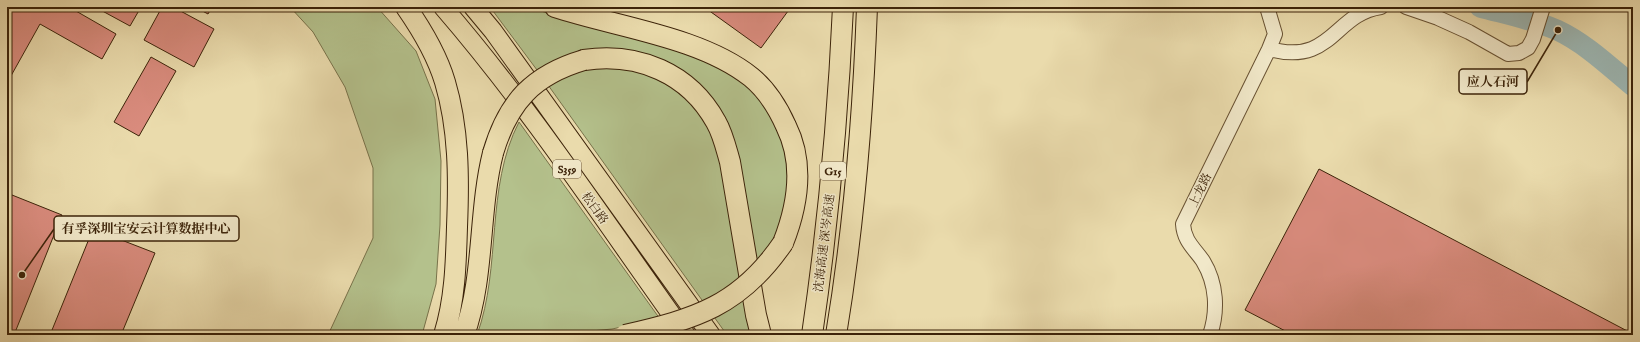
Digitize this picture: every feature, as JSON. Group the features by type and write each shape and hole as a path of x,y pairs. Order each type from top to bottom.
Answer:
{"highway":[{"path":"406,7 434,53 445,81 452,108 456,137 458,183 456,270 444,335"},
{"path":"555,7 687,44 710,53 731,64 752,78 769,96 793,138 798,182 796,203 791,223 783,243 770,262 737,294 718,305 669,325 625,335"},
{"name":"沈海高速 深岑高速","path":"812,335 821,271 835,146 843,7"},
{"name":"沈海高速 深岑高速","path":"836,335 848,251 861,121 867,7"},
{"path":"464,335 479,270 486,194 493,153 506,118 526,92 539,80 551,72 584,60 620,58 644,62 667,72 686,86 703,103 716,121 723,138 731,169 755,310 761,335"},
{"path":"846,335 848,251"}],"main road":[{"name":"松白路","path":"443,7 473,42 531,118 686,335"},
{"name":"松白路","path":"474,7 711,335"}],"street":[{"name":"上龙路","path":"1210,335 1213,325 1216,299 1212,280 1204,262 1184,234 1183,224 1275,34 1267,7"},
{"path":"1269,49 1290,53 1301,53 1316,48 1361,14 1381,7"},
{"path":"1406,7 1438,18 1469,32 1508,54 1519,53 1528,48 1533,39 1543,8"}],"green space":[{"path":"290,7 377,7 416,51 435,99 441,161 440,225 436,284 422,335 328,335 373,238 373,168 345,87 313,32"},
{"path":"490,7 530,7 558,17 684,52 727,71 745,83 760,98 772,116 787,155 788,198 775,239 756,265 744,188 692,79 571,55 558,59 537,70"},
{"path":"600,66 641,71 681,92 708,125 722,164 752,335 727,335 548,85 567,74"},
{"path":"519,122 660,319 612,329 567,335 477,335 485,309 497,200 502,173 508,147"}],"building":[{"path":"7,7 69,7 116,34 102,59 40,24 7,83"},
{"path":"95,7 141,7 130,26"},
{"path":"162,7 173,7 214,29 194,67 144,40"},
{"path":"195,7 212,7 208,14"},
{"path":"704,7 791,7 761,48"},
{"path":"151,57 176,71 139,136 114,122"},
{"path":"1319,169 1633,335 1293,335 1245,310"},
{"path":"7,193 62,215 14,335 7,335"},
{"path":"93,229 155,253 121,335 50,335"}],"waterway":[{"path":"1480,7 1538,23 1567,35 1596,55 1633,86"}],"place":[{"name":"应人石河","path":"1558,30"},
{"name":"有孚深圳宝安云计算数据中心","path":"22,275"}]}
